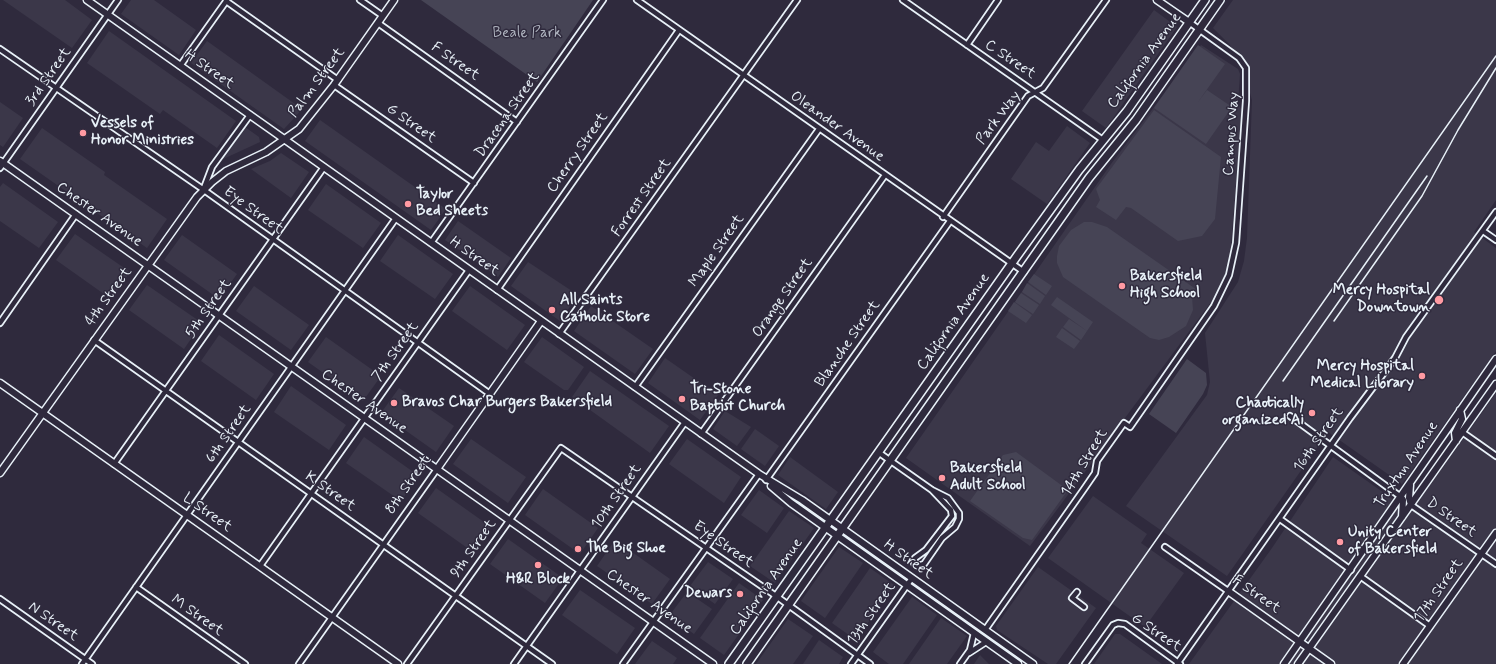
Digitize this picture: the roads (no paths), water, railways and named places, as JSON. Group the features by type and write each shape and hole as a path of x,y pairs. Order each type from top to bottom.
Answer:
{"main road":[{"name":"California Avenue","path":"729,664 1011,263 1103,140 1127,111 1205,0"},
{"name":"California Avenue","path":"746,664 843,530 1089,178 1136,120 1220,0"}],"street":[{"name":"H Street","path":"87,0 758,474 785,498 1018,664"},
{"name":"3rd Street","path":"1,164 118,0"},
{"path":"180,66 227,0"},
{"name":"G Street","path":"227,0 474,183"},
{"path":"360,0 383,16"},
{"name":"Palm Street","path":"204,190 226,171 266,152 305,123 394,0"},
{"name":"Dracena Street","path":"431,243 603,0"},
{"name":"Oleander Avenue","path":"637,0 943,217 1024,272"},
{"name":"Forrest Street","path":"560,334 797,0"},
{"name":"C Street","path":"903,0 1103,140"},
{"path":"967,45 998,0"},
{"name":"Park Way","path":"943,217 1028,96 1043,88 1106,0"},
{"path":"1157,0 1189,22"},
{"name":"Campus Way","path":"1189,22 1240,58 1246,68 1246,102 1236,243 1229,275"},
{"name":"F Street","path":"378,23 517,122"},
{"name":"Cherry Street","path":"498,290 679,30"},
{"name":"Eye Street","path":"0,48 204,190 272,240 490,394"},
{"name":"4th Street","path":"0,474 94,340 204,190 212,167 250,115"},
{"name":"Maple Street","path":"635,387 819,129"},
{"name":"Chester Avenue","path":"1,164 76,214 714,664"},
{"name":"5th Street","path":"114,464 324,167"},
{"name":"Orange Street","path":"701,434 885,175"},
{"name":"16th Street","path":"1179,664 1330,445 1395,358 1406,337 1496,212"},
{"path":"0,323 76,214"},
{"name":"6th Street","path":"82,664 396,218"},
{"name":"Blanche Street","path":"766,480 950,221"},
{"path":"1483,231 1496,240"},
{"name":"7th Street","path":"260,566 469,270"},
{"name":"14th Street","path":"985,630 1084,490 1095,473 1097,462 1124,423 1130,427 1214,306 1229,275"},
{"name":"8th Street","path":"299,664 541,321"},
{"name":"K Street","path":"94,340 552,664"},
{"name":"Truxtun Avenue","path":"1284,664 1351,570 1496,359"},
{"name":"L Street","path":"0,383 398,664"},
{"name":"Truxtun Avenue","path":"1298,664 1496,384"},
{"path":"1456,441 1455,433 1462,419 1460,410"},
{"path":"1290,416 1401,497 1403,500 1402,517"},
{"name":"10th Street","path":"514,664 685,422"},
{"path":"1462,432 1496,456"},
{"name":"Eye Street","path":"561,448 633,496 870,664"},
{"name":"9th Street","path":"407,664 561,448"},
{"path":"878,452 932,490 951,500 958,509 959,519 955,527 942,538 924,564 918,566 914,563 915,558 926,550 952,516 951,510 932,490"},
{"path":"623,664 758,474"},
{"name":"H Street","path":"766,480 802,500 1033,664"},
{"path":"1410,484 1409,498 1411,505"},
{"name":"D Street","path":"1411,505 1496,564"},
{"path":"1280,519 1351,570"},
{"name":"17th Street","path":"1403,664 1496,532"},
{"name":"F Street","path":"1165,547 1331,664"},
{"path":"1360,576 1430,626"},
{"name":"13th Street","path":"851,664 912,578"},
{"name":"M Street","path":"136,587 245,664"},
{"path":"1076,592 1072,598 1084,607"},
{"name":"N Street","path":"0,599 92,664"},
{"path":"946,613 978,630 985,630"},
{"name":"G Street","path":"1086,664 1113,625 1118,623 1125,624 1179,664"},
{"path":"960,664 972,645 974,633"},
{"path":"966,655 975,647 986,642"}],"railway":[{"path":"1069,664 1496,56"},
{"path":"1334,321 1422,196 1458,130 1496,68"},
{"path":"1283,381 1427,176"}],"place":[{"name":"Vessels of Honor Ministries","path":"83,133"},
{"name":"Taylor Bed Sheets","path":"408,204"},
{"name":"Bakersfield High School","path":"1122,286"},
{"name":"Mercy Hospital Downtown","path":"1439,300"},
{"name":"All Saints Catholic Store","path":"552,310"},
{"name":"Mercy Hospital Medical Library","path":"1422,376"},
{"name":"Tri-Stone Baptist Church","path":"682,399"},
{"name":"Bravos Char Burgers Bakersfield","path":"394,403"},
{"name":"Chaotically organized Ai","path":"1312,413"},
{"name":"Bakersfield Adult School","path":"942,478"},
{"name":"Unity Center of Bakersfield","path":"1340,542"},
{"name":"The Big Shoe","path":"578,549"},
{"name":"H&R Block","path":"538,565"},
{"name":"Dewars","path":"740,594"}],"park label":[{"name":"Beale Park","path":"527,34"}]}
